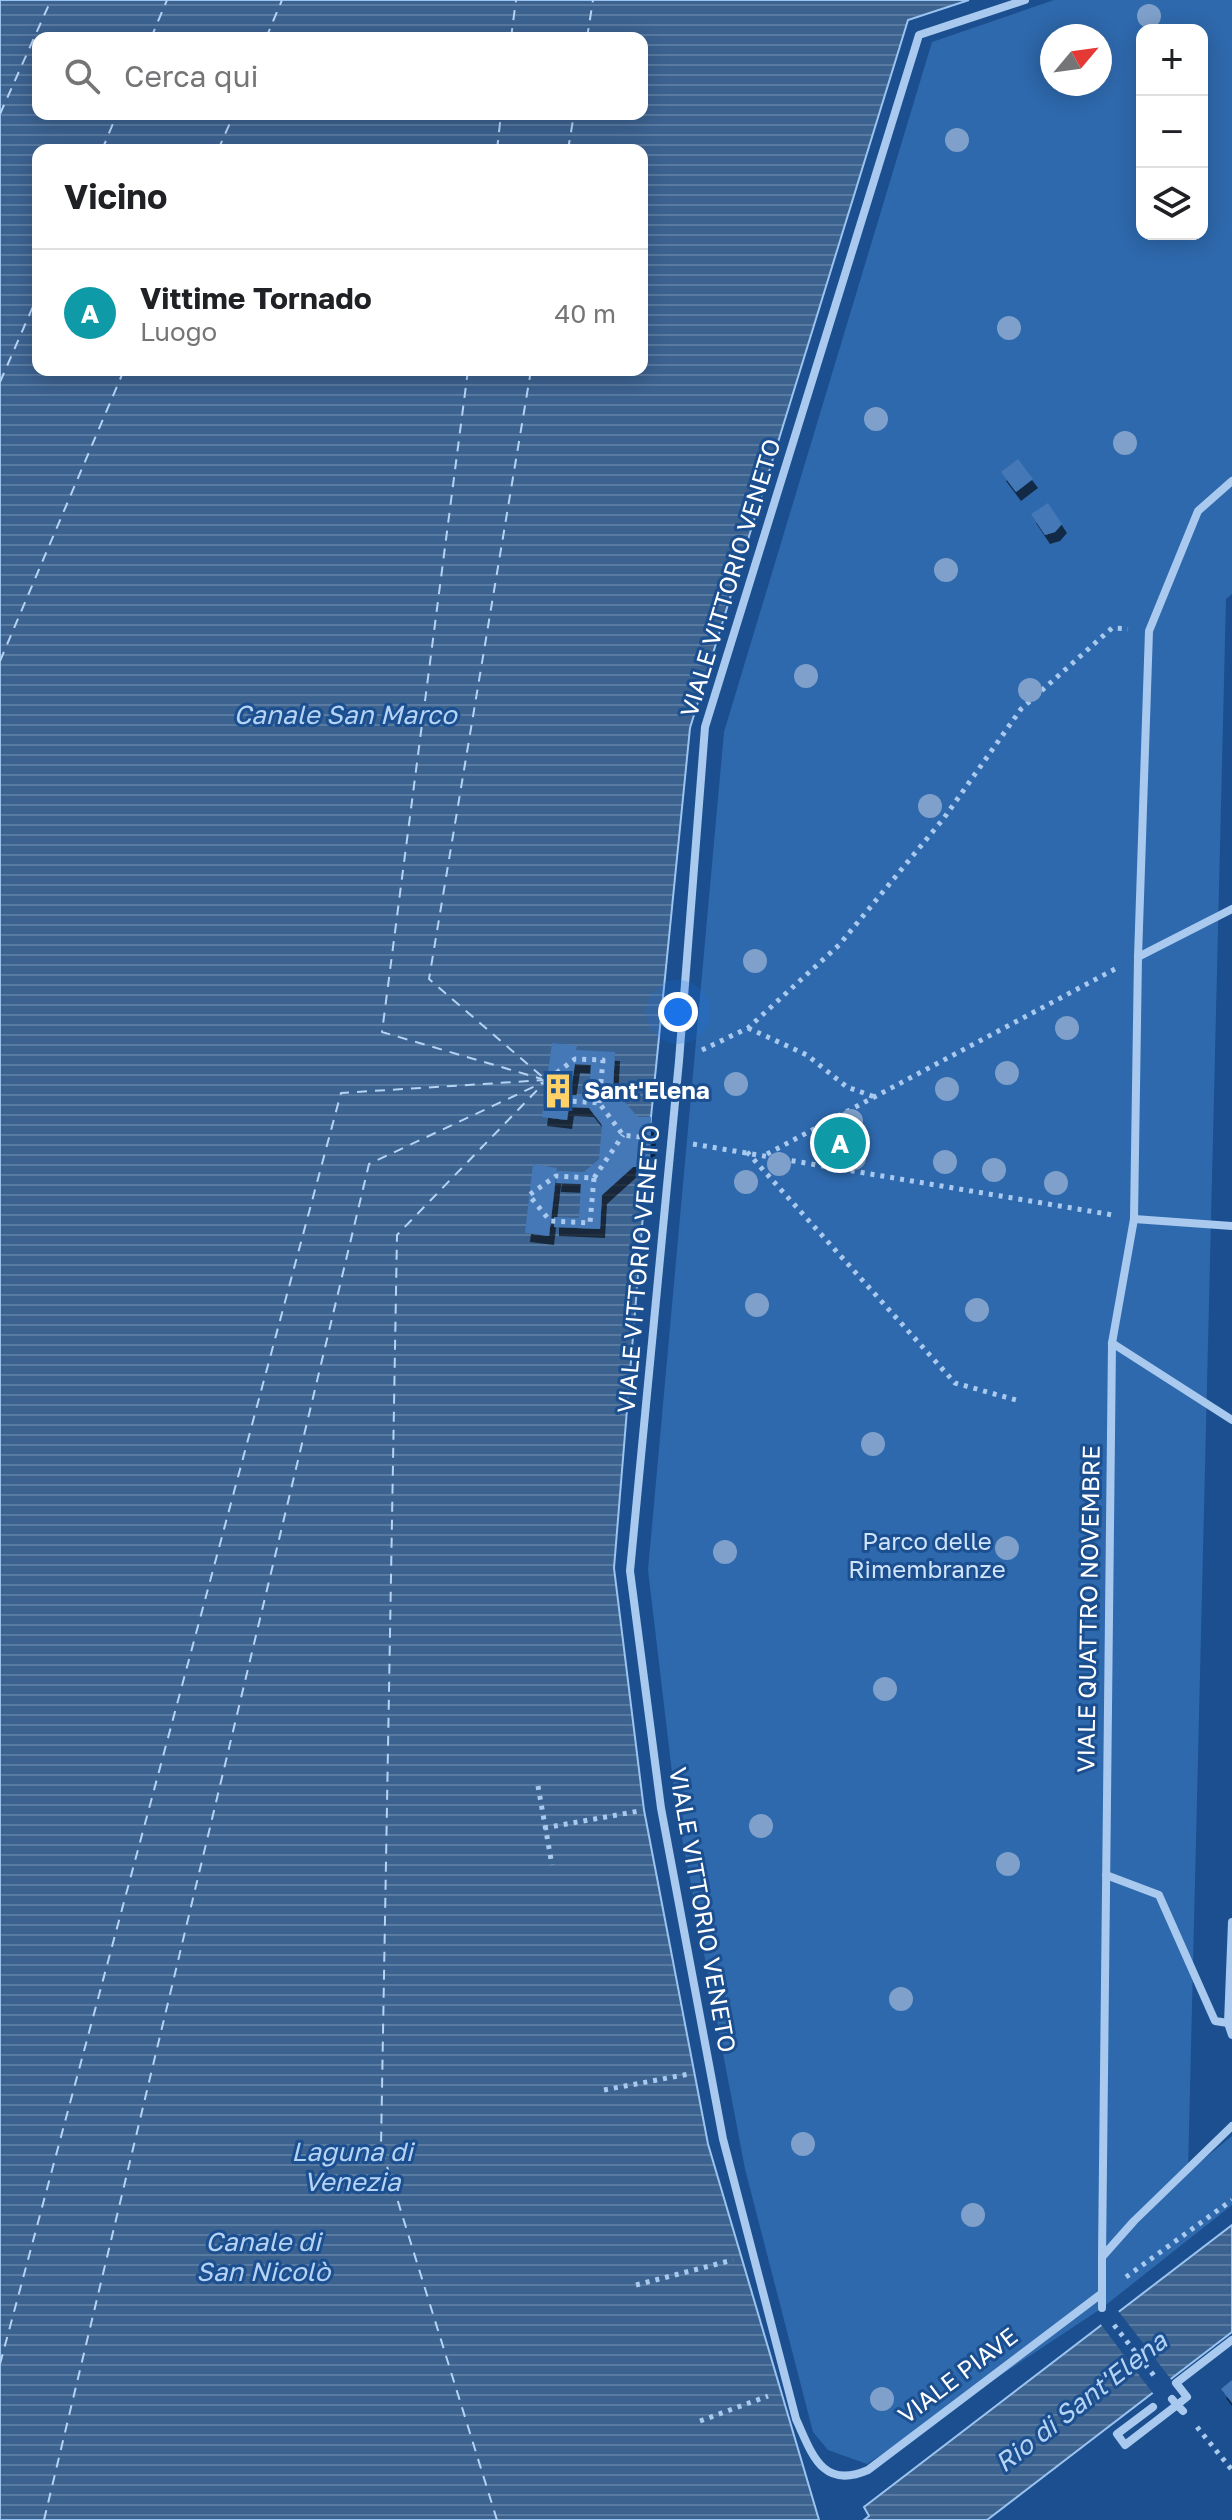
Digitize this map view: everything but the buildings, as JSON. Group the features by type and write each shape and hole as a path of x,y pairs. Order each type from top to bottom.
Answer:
{"street":[{"name":"VIALE VITTORIO VENETO","path":"835,2475 816,2462 796,2419 723,2139 661,1808 630,1571 679,1061 705,727 919,35 1025,0"},
{"name":"VIALE QUATTRO NOVEMBRE","path":"1102,2257 1112,1343 1134,1219 1138,957 1149,631 1198,511 1232,481"},
{"path":"1138,957 1232,909"},
{"path":"1134,1219 1232,1226"},
{"path":"1112,1343 1232,1420"},
{"path":"1106,1875 1159,1895 1215,2021 1228,2023"},
{"path":"1232,1922 1228,2023 1232,2035"},
{"path":"1102,2308 1102,2257 1232,2126"},
{"name":"VIALE PIAVE","path":"835,2475 849,2478 868,2470 1101,2294"},
{"path":"1153,2407 1117,2434 1125,2445 1187,2397 1176,2383 1232,2340"}],"path":[{"path":"679,1061 748,1028 839,945 944,818 1021,709 1112,628 1149,631"},
{"path":"767,1155 1138,957"},
{"path":"748,1028 807,1055 847,1087 875,1097"},
{"path":"599,1103 570,1101 547,1080 575,1059 603,1060 599,1103 623,1135 651,1139"},
{"path":"594,1178 556,1176 529,1195 550,1221 590,1223 594,1178 623,1135"},
{"path":"671,1140 1134,1219"},
{"path":"746,1152 955,1383 1016,1400"},
{"path":"538,1786 552,1865"},
{"path":"544,1828 644,1810"},
{"path":"604,2090 694,2074"},
{"path":"1101,2294 1232,2200"},
{"path":"636,2285 741,2258"},
{"path":"1123,2337 1151,2372"},
{"path":"700,2421 780,2392"},
{"path":"1177,2405 1232,2470"}],"green space":[{"name":"Parco delle Rimembranze","path":"1054,0 1232,0 1232,594 1226,599 1188,2172 1232,2136 1232,2205 1102,2308 867,2464 828,2450 813,2432 745,2169 676,1806 648,1570 724,732 932,42"}],"water":[{"name":"Canale San Marco","path":"0,0 969,0 908,20 690,728 651,1117 614,1568 644,1810 708,2144 819,2520 0,2520"},
{"name":"Rio di Sant'Elena","path":"1232,2225 1232,2332 987,2520 864,2520 869,2516 864,2507"}],"pier":[{"path":"1116,2308 1173,2382 1155,2396 1099,2322"}],"ferry route":[{"path":"37,32 51,0"},
{"path":"154,32 167,0"},
{"path":"269,32 282,0"},
{"path":"512,32 516,0"},
{"path":"588,32 593,0"},
{"path":"0,114 32,42"},
{"path":"104,144 114,120"},
{"path":"221,144 231,120"},
{"path":"498,144 500,120"},
{"path":"569,144 573,120"},
{"path":"0,382 32,309"},
{"path":"0,661 121,376"},
{"path":"467,376 382,1032 542,1079"},
{"path":"530,376 429,979 546,1080"},
{"path":"0,2364 341,1093 546,1080"},
{"path":"44,2520 369,1164 546,1081"},
{"path":"497,2520 381,2147 397,1235 546,1081"}],"place":[{"name":"Sant'Elena","path":"558,1091"},
{"name":"Vittime Tornado","path":"840,1143"}],"water label":[{"name":"Laguna di Venezia","path":"352,2167"},
{"name":"Canale di San Nicolò","path":"263,2257"}]}
